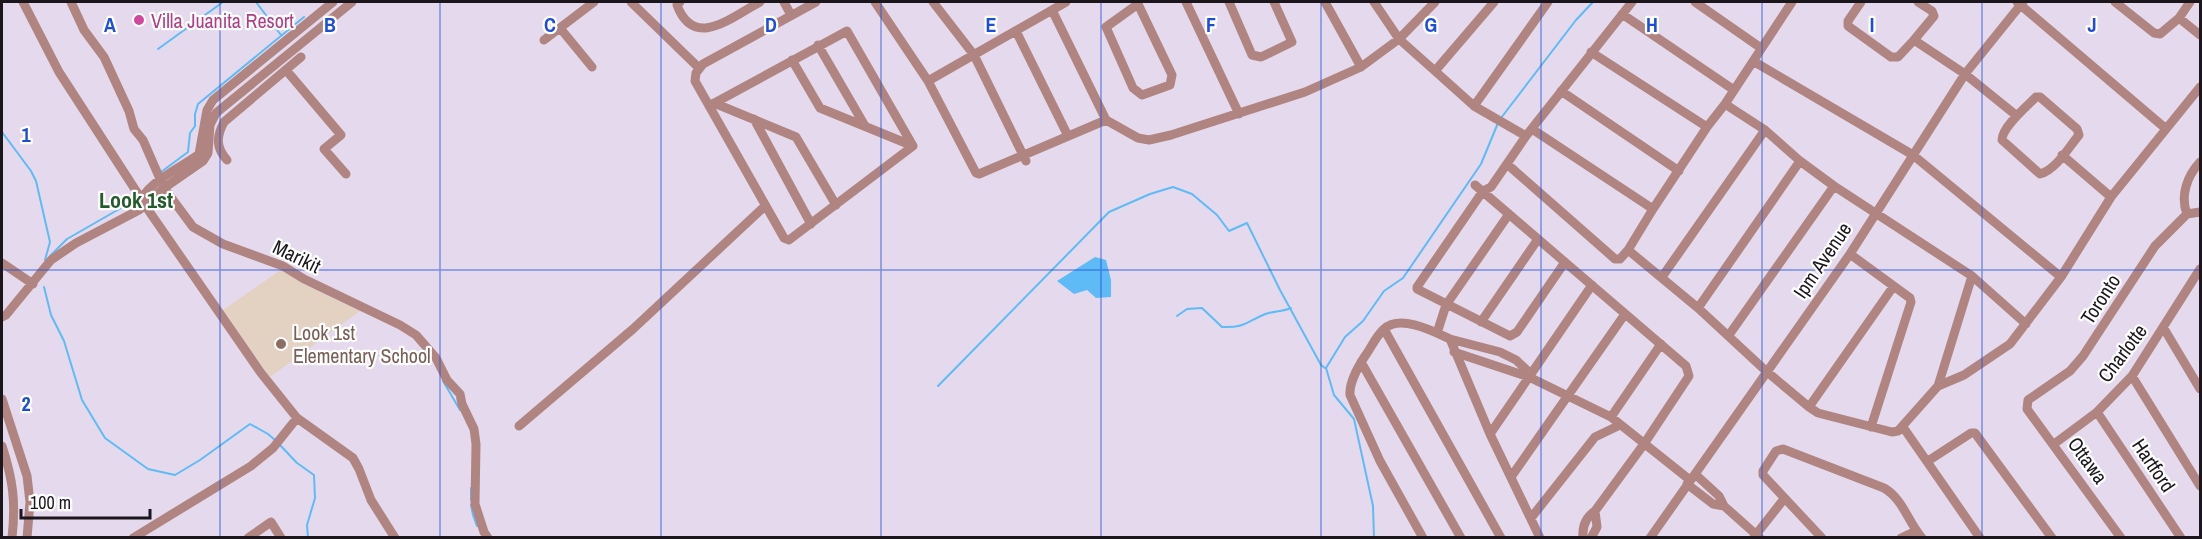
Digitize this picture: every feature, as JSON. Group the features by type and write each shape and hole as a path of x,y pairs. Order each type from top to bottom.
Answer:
{"street":[{"path":"23,2 59,72 141,204 261,373 297,418 353,458 371,500 395,537"},
{"name":"Marikit","path":"71,2 84,30 104,57 129,111 134,129 143,140 162,183 179,210 199,232 223,244 283,266 303,279 400,325 416,335 436,358 447,380 460,394 462,404 474,429 475,504 484,532 488,537"},
{"path":"2,317 33,284 51,260 141,204 162,183 199,154 207,110 213,100 333,2"},
{"path":"206,157 210,125 216,112 352,2"},
{"path":"544,40 594,2"},
{"path":"631,2 699,68"},
{"path":"680,2 677,6 680,13 692,26 708,29 760,2"},
{"path":"784,2 791,15"},
{"path":"816,2 699,68 695,81 711,104 765,206 786,240 811,224 913,146"},
{"path":"875,2 928,81 976,173 1024,159 1068,136 1106,120"},
{"path":"933,2 974,56 1024,159"},
{"path":"928,81 1066,2"},
{"path":"1186,2 1239,114"},
{"path":"1229,2 1252,56 1261,57 1292,42 1274,2"},
{"path":"1325,2 1361,67"},
{"path":"1375,2 1399,39 1474,106 1489,116 1529,133 1653,208"},
{"path":"1052,10 1106,120 1138,138 1149,140 1305,92 1361,67 1399,39 1435,2"},
{"path":"1435,71 1494,2"},
{"path":"1474,106 1548,2"},
{"path":"1565,262 1517,332 1510,336 1419,292 1416,287 1483,191 1491,187 1561,91 1632,2"},
{"path":"1695,2 1761,48"},
{"path":"1861,2 1848,21 1848,26 1891,57 1898,57 1934,16 1932,11 1918,2"},
{"path":"2020,2 2166,128"},
{"name":"Ipm Avenue","path":"1650,537 1850,254 1965,74 2020,2"},
{"path":"2115,2 2154,33 2160,34 2179,18 2190,2"},
{"path":"1137,3 1172,75 1170,85 1142,95 1133,88 1106,27 1137,3"},
{"path":"1508,164 1615,259 1620,259 1707,127 1725,104 1787,3"},
{"path":"1622,14 1734,90"},
{"path":"2179,18 2200,35"},
{"path":"560,28 592,67"},
{"path":"711,104 844,31 848,32 913,146"},
{"path":"1016,31 1068,136"},
{"path":"1914,40 1965,74 2017,116"},
{"path":"818,45 865,126"},
{"path":"1591,52 1707,127"},
{"path":"227,160 220,152 218,145 219,130 224,122 302,57"},
{"path":"792,60 820,108 913,146"},
{"path":"1753,61 1912,155 2061,277"},
{"path":"286,70 340,135 324,149 342,162 346,174"},
{"path":"1938,386 1964,375 2010,344 2061,277 2111,197 2200,87"},
{"path":"1561,91 1679,171"},
{"path":"2036,97 2040,97 2077,129 2079,135 2045,173 2040,174 2002,140 2002,135 2017,116 2036,97"},
{"path":"711,104 796,136 836,205"},
{"path":"1725,104 1764,130 1834,186 1972,276 2026,324"},
{"path":"754,119 811,224"},
{"path":"1662,277 1764,130"},
{"path":"162,183 206,157 212,157 220,152"},
{"path":"2062,155 2111,197"},
{"path":"1698,308 1800,161"},
{"path":"2200,162 2193,169 2185,190 2184,207 2187,214 2200,212"},
{"path":"1474,184 1686,366 1689,376 1644,444 1595,511 1590,514 1585,522 1583,537"},
{"path":"1729,335 1834,186"},
{"path":"519,426 633,329 765,206"},
{"path":"1437,333 1446,305 1509,214"},
{"name":"Toronto","path":"2026,404 2028,400 2070,371 2083,356 2156,246 2187,214"},
{"path":"1481,322 1538,239"},
{"path":"1628,250 1698,308 1809,407 1818,413 1892,432 1903,427 1938,386 1972,276"},
{"path":"1850,254 1910,298 1911,302 1871,427"},
{"path":"2,263 33,284"},
{"name":"Charlotte","path":"2054,444 2097,412 2132,376 2200,269"},
{"path":"1490,434 1592,285"},
{"path":"1809,407 1893,287"},
{"path":"1511,477 1625,314"},
{"path":"1423,537 1380,461 1350,395 1350,389 1361,362 1384,329 1400,324 1500,352 1516,360 1530,376"},
{"path":"2163,327 2200,389"},
{"path":"1384,329 1501,537"},
{"path":"1450,339 1490,434 1540,537"},
{"path":"1611,417 1661,344"},
{"path":"1454,352 1530,376 1611,417 1691,479 1713,504 1724,506 1757,536 1784,499"},
{"path":"1361,362 1461,537"},
{"path":"2132,376 2200,486"},
{"path":"2,399 27,476 30,502 27,537"},
{"name":"Ottawa","path":"2026,404 2121,537"},
{"name":"Hartford","path":"2097,412 2181,537"},
{"path":"133,537 251,466 273,448 297,418"},
{"path":"1531,518 1595,437 1620,425"},
{"path":"1903,427 1980,537"},
{"path":"1928,461 1971,432 1975,433 2052,537"},
{"path":"2,446 14,491 12,537"},
{"path":"1822,537 1765,478 1763,471 1776,451 1783,449 1884,488 1897,499 1919,534 1901,537"},
{"path":"1591,537 1597,527 1595,511"},
{"path":"248,537 270,522 281,537"}],"shaded area":[{"name":"Look 1st Elementary School","path":"282,269 303,284 360,311 270,377 223,310"}],"water":[{"path":"1095,257 1106,260 1111,280 1111,297 1096,298 1087,290 1074,294 1057,281"}],"waterway":[{"path":"158,49 223,2"},
{"path":"256,2 281,35"},
{"path":"1501,118 1576,20 1593,2"},
{"path":"161,172 188,152 190,133 195,126 198,104 304,17"},
{"path":"1374,538 1373,506 1354,419 1334,395 1326,368 1345,337 1363,321 1384,291 1403,278 1481,164 1498,123"},
{"path":"2,132 36,181 50,242 45,260"},
{"path":"938,386 1109,212 1150,194 1173,187 1192,194 1217,215 1229,231 1247,223 1280,290 1321,365 1325,368"},
{"path":"50,256 67,239 135,200"},
{"path":"44,287 51,315 64,341 82,400 105,438 148,469 175,475 250,424 275,440"},
{"path":"1177,316 1187,309 1202,308 1222,327 1235,327 1266,314 1291,308"},
{"path":"443,381 460,410"},
{"path":"279,444 297,463 314,475 315,498 307,525 308,538"},
{"path":"471,488 471,500"},
{"path":"471,505 477,526"}],"place":[{"name":"Villa Juanita Resort","path":"139,20"},
{"name":"Look 1st Elementary School","path":"281,344"}],"district":[{"name":"Look 1st","path":"136,200"}]}
